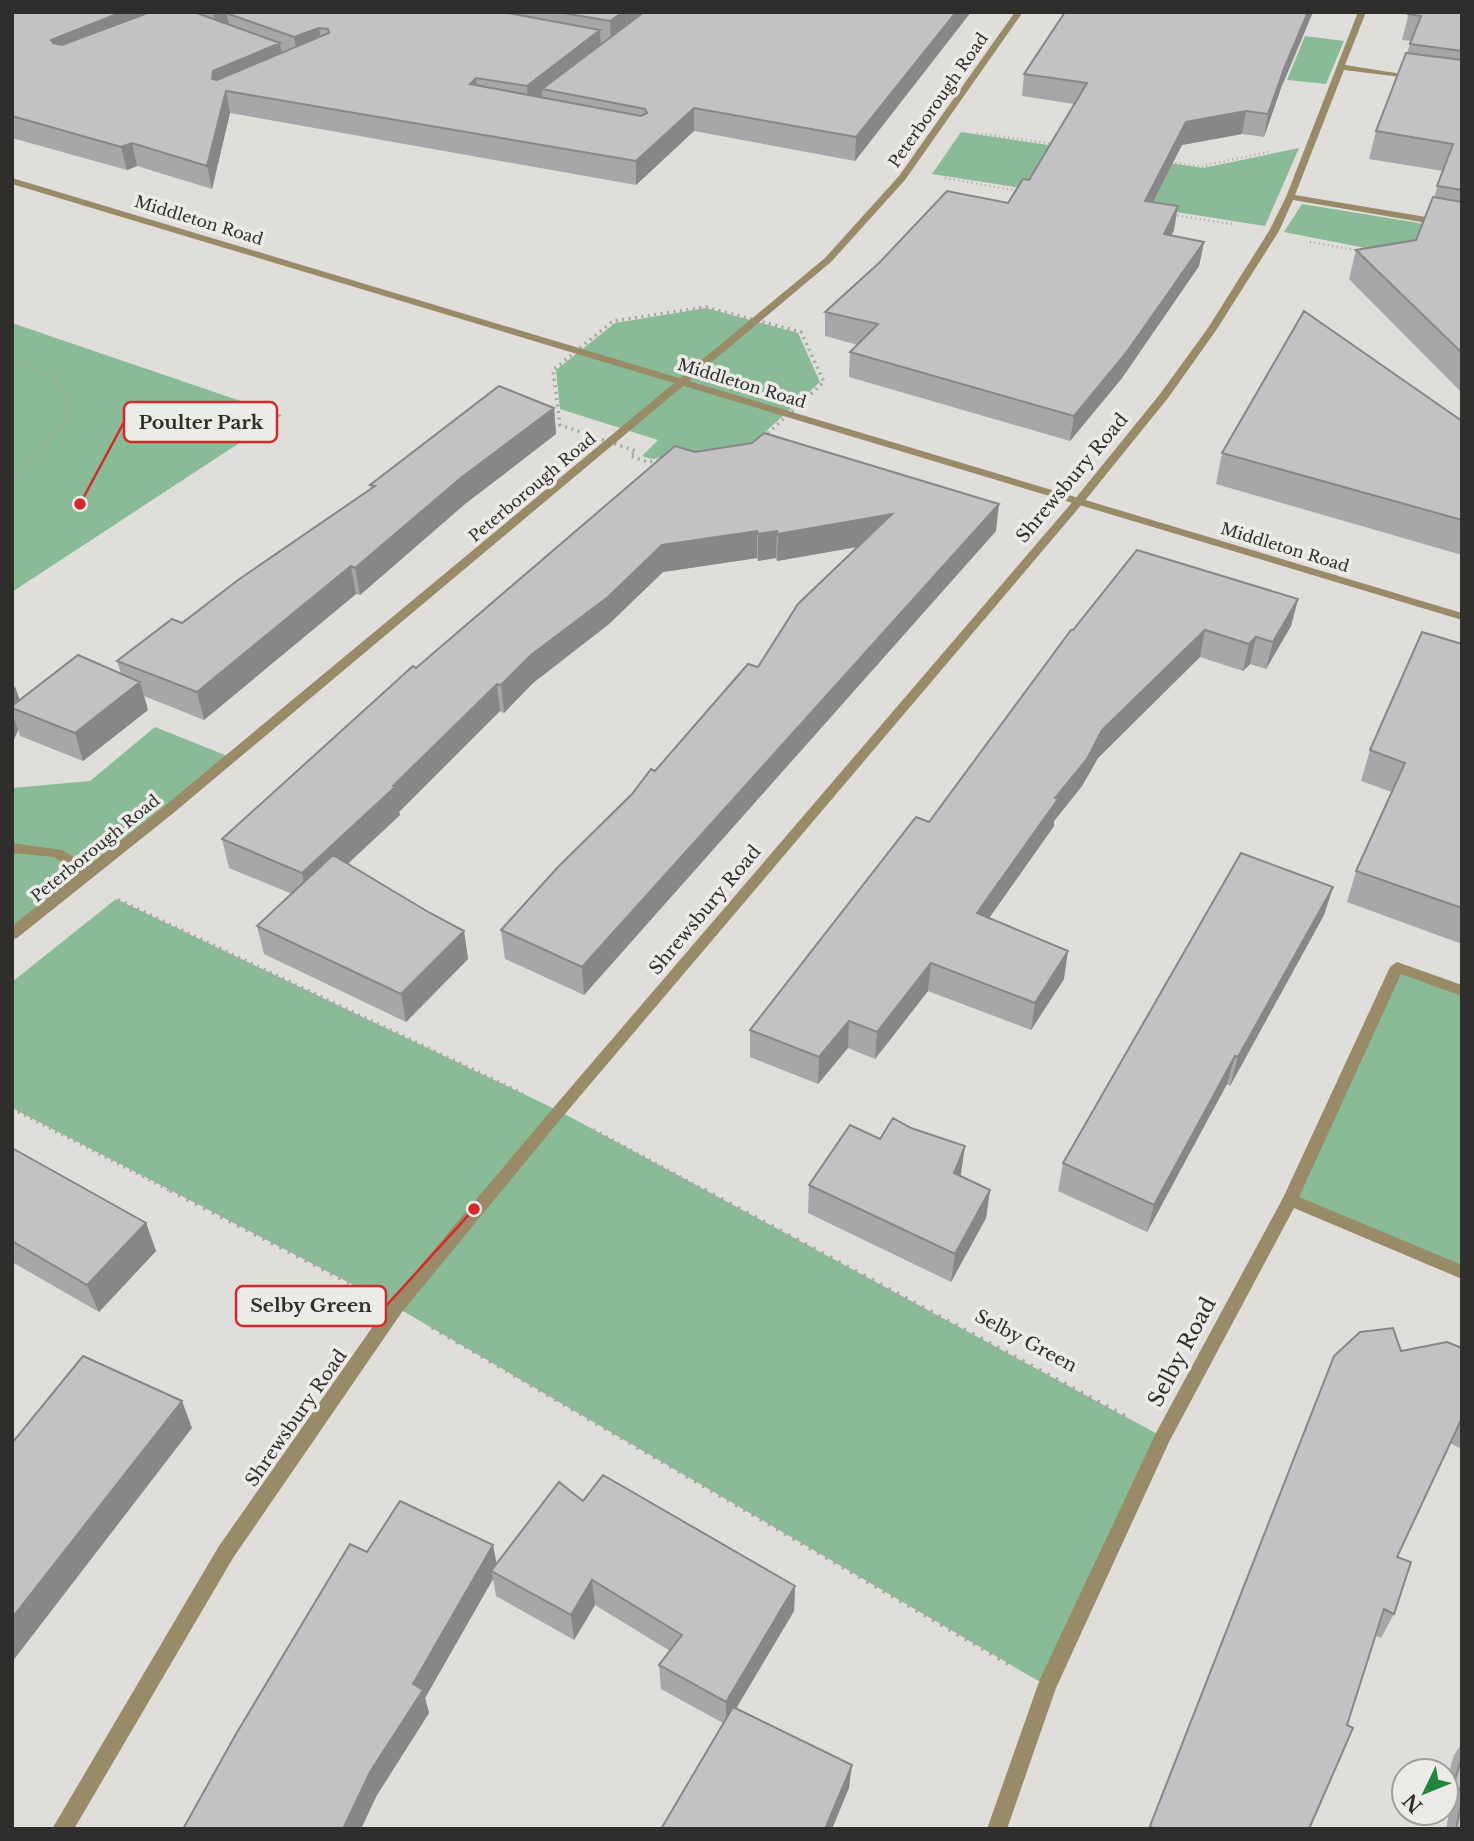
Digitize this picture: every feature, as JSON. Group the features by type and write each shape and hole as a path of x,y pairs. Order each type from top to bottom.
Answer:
{"street":[{"name":"Peterborough Road","path":"12,934 684,382 828,260 906,172 1019,12"},
{"name":"Shrewsbury Road","path":"62,1829 226,1552 396,1307 559,1111 1079,501 1196,351 1273,233 1297,180 1362,12"},
{"path":"1342,67 1422,78"},
{"name":"Middleton Road","path":"12,181 1462,617"},
{"path":"1290,197 1462,226"},
{"path":"12,849 57,853 89,873"},
{"name":"Selby Road","path":"998,1829 1047,1686 1163,1437 1290,1200 1397,967 1462,992"},
{"path":"1290,1200 1462,1272"}],"path":[{"path":"938,127 1058,145"},
{"path":"1203,166 1311,143"},
{"path":"1163,160 1297,180"},
{"path":"906,172 1023,191"},
{"path":"1168,214 1366,252"},
{"path":"12,357 54,377 69,400 65,424 12,478"},
{"name":"Selby Green","path":"89,873 116,899 559,1111 1163,1437"},
{"path":"12,1108 396,1307 1047,1686"}],"green space":[{"path":"1305,36 1344,41 1326,84 1287,80"},
{"path":"961,132 1203,168 1299,148 1265,226 932,174"},
{"path":"1302,204 1462,230 1462,267 1284,232"},
{"path":"706,308 798,333 820,382 752,444 651,459 642,456 658,440 560,409 556,370 615,323"},
{"path":"12,323 50,336 282,415 12,592"},
{"path":"155,727 230,757 12,934 12,788 90,781"},
{"path":"116,899 559,1111 1163,1437 1047,1686 396,1307 12,1108 12,982"},
{"path":"1397,967 1462,991 1462,1272 1290,1200"}],"building":[{"path":"12,12 122,12 51,40 62,45 150,12 194,12 280,43 213,71 212,79 217,80 329,33 328,29 319,28 294,37 226,13 228,12 502,12 600,30 527,86 476,78 470,84 641,116 647,113 645,109 542,89 644,12 956,12 856,137 694,108 636,161 226,91 207,166 132,143 121,147 12,116"},
{"path":"557,12 623,12 610,21"},
{"path":"1065,12 1308,12 1268,114 1246,111 1186,122 1145,201 1178,206 1164,234 1204,242 1126,353 1074,416 850,352 878,324 825,312 879,263 947,191 1008,203 1023,179 1029,180 1087,83 1024,74"},
{"path":"1462,12 1462,51 1410,44 1421,16 1408,14"},
{"path":"1406,53 1462,60 1462,190 1437,186 1453,144 1376,131"},
{"path":"1433,197 1462,202 1462,353 1356,250 1416,240"},
{"path":"1304,311 1462,421 1462,520 1222,453"},
{"path":"499,386 554,408 462,477 355,568 351,566 197,692 117,661 172,619 182,623 238,580 375,486 370,485"},
{"path":"764,433 999,504 582,967 501,930 558,867 632,794 651,769 655,771 748,664 758,667 798,604 892,514 778,534 777,531 758,534 757,531 662,545 608,597 531,655 501,685 497,684 393,786 395,787 302,873 222,839 413,666 416,668 675,446 695,452 752,443"},
{"path":"1137,550 1298,599 1273,642 1256,637 1249,644 1205,630 1102,730 1087,759 1055,798 1058,799 977,913 1068,951 1035,1003 931,963 877,1032 849,1021 819,1057 750,1030 916,817 929,822 1071,630"},
{"path":"1422,632 1462,644 1462,908 1356,871 1405,763 1370,750"},
{"path":"78,655 140,682 75,733 12,708 12,706"},
{"path":"1241,853 1333,887 1238,1057 1235,1056 1154,1205 1063,1163"},
{"path":"333,855 464,931 401,994 257,926"},
{"path":"893,1118 911,1128 965,1146 954,1173 990,1190 955,1254 809,1185 850,1125 880,1139"},
{"path":"12,1148 146,1223 87,1285 12,1241"},
{"path":"1393,1328 1401,1351 1447,1342 1462,1348 1462,1418 1397,1557 1411,1562 1394,1614 1384,1609 1347,1725 1353,1728 1309,1829 1155,1829 1150,1826 1334,1356 1360,1332"},
{"path":"83,1356 182,1401 12,1618 12,1443"},
{"path":"603,1475 795,1586 726,1702 659,1665 682,1635 592,1580 571,1615 491,1571 559,1482 583,1501"},
{"path":"400,1501 493,1545 413,1684 423,1690 370,1772 343,1829 183,1829 236,1734 350,1544 367,1552"},
{"path":"733,1707 852,1765 825,1829 661,1829"},
{"path":"1462,1757 1462,1790 1460,1789"},
{"path":"1462,1800 1462,1829 1456,1829 1460,1827"}],"place":[{"name":"Poulter Park","path":"80,504"},
{"name":"Selby Green","path":"474,1209"}]}
